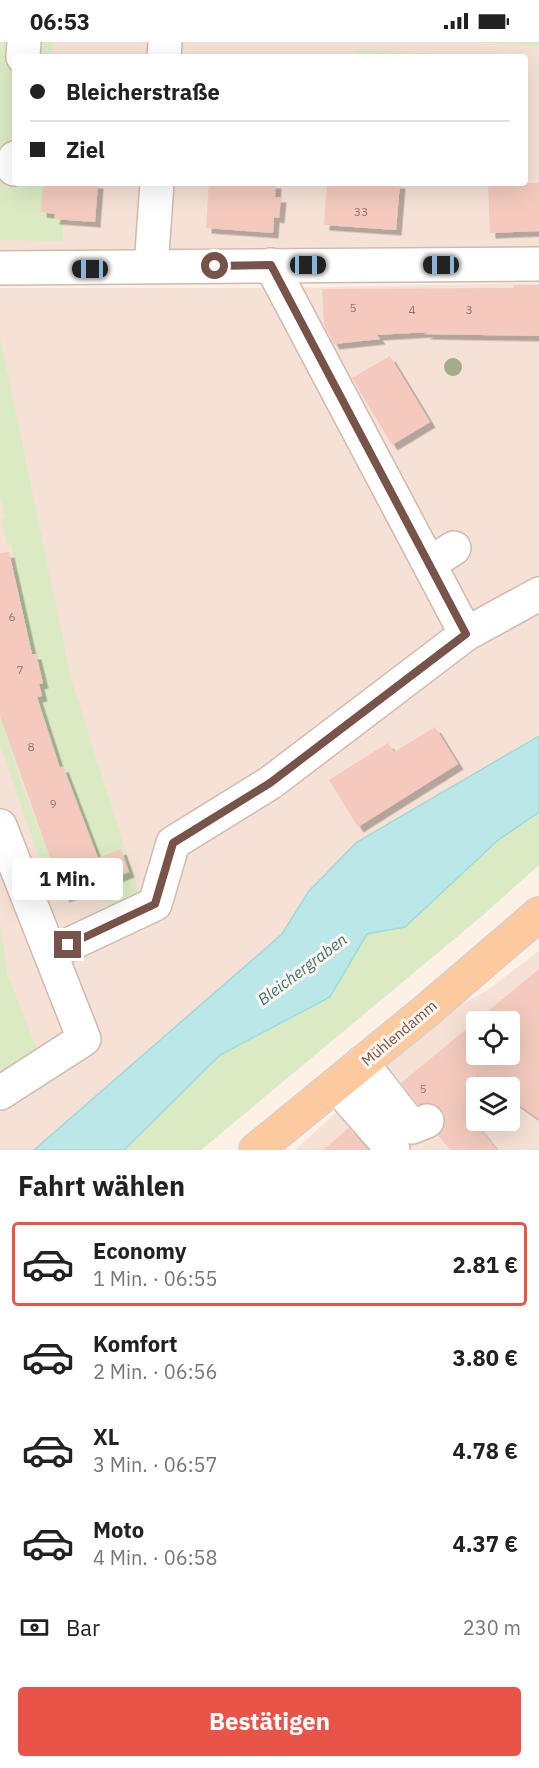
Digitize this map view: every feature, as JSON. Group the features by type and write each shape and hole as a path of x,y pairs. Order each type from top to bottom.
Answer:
{"main road":[{"name":"Mühlendamm","path":"256,1150 539,914"}],"street":[{"path":"151,267 157,186"},
{"path":"0,268 539,264"},
{"path":"271,265 441,556 466,634"},
{"path":"51,953 155,904 173,843 270,783 466,634 539,594"},
{"path":"0,826 84,1040 0,1093"},
{"path":"362,1063 412,1127 427,1121"},
{"path":"336,1084 393,1150"}],"shaded area":[{"path":"0,42 539,42 539,247 196,248 95,257 0,258"},
{"path":"539,283 539,736 357,842 309,891 282,934 34,1150 0,1150 0,288 279,288"},
{"path":"539,951 539,1150 295,1150 446,1013 486,991"}],"green space":[{"path":"0,42 53,42 51,54 12,54 12,186 43,186 41,212 55,214 55,219 64,220 62,241 0,240"},
{"path":"473,42 539,42 539,45 537,46"},
{"path":"355,49 435,54 355,54"},
{"path":"0,337 72,682 140,896 110,911 100,889 66,900 64,897 54,900 0,744 0,713 21,782 64,896 129,872 121,849 98,858 64,767 60,768 37,697 39,684 43,683 36,654 32,654 14,574 17,573 11,544 7,545 1,519 5,518 0,496"},
{"path":"539,812 539,865 482,916 201,1150 124,1150 220,1055 329,997 367,934 405,927 497,841"},
{"path":"0,923 7,973 38,1052 0,1078"}],"water":[{"name":"Bleichergraben","path":"539,736 539,812 497,841 405,927 367,934 330,997 220,1055 124,1150 34,1150 282,934 309,891 357,842"}],"building":[{"path":"528,183 539,183 539,231 490,233 488,186 528,186"},
{"path":"43,186 98,186 95,222 54,219 55,214 41,212"},
{"path":"209,186 276,186 275,197 281,197 279,218 274,217 273,233 206,228"},
{"path":"327,186 400,186 396,230 324,225"},
{"path":"514,285 539,285 539,336 424,334 428,332 377,335 380,339 334,344 324,325 322,289 514,288"},
{"path":"390,356 430,422 392,445 352,378"},
{"path":"9,552 32,654 36,654 43,683 39,684 42,696 37,697 60,768 63,766 98,858 121,849 129,872 64,897 0,716 0,553"},
{"path":"435,727 458,764 358,827 329,780 388,743 394,752"},
{"path":"539,969 539,1119 520,1106 520,1077 480,1077 477,1075 477,1077 466,1077 466,1131 482,1131 497,1150 450,1150 438,1135 445,1124 444,1114 439,1107 430,1103 418,1104 401,1083 466,1029 466,1065 520,1065 520,1011 488,1011"},
{"path":"349,1128 368,1150 323,1150"}],"route":[{"path":"68,945 103,931 155,904 173,843 270,783 466,634 271,265 215,266"}]}
